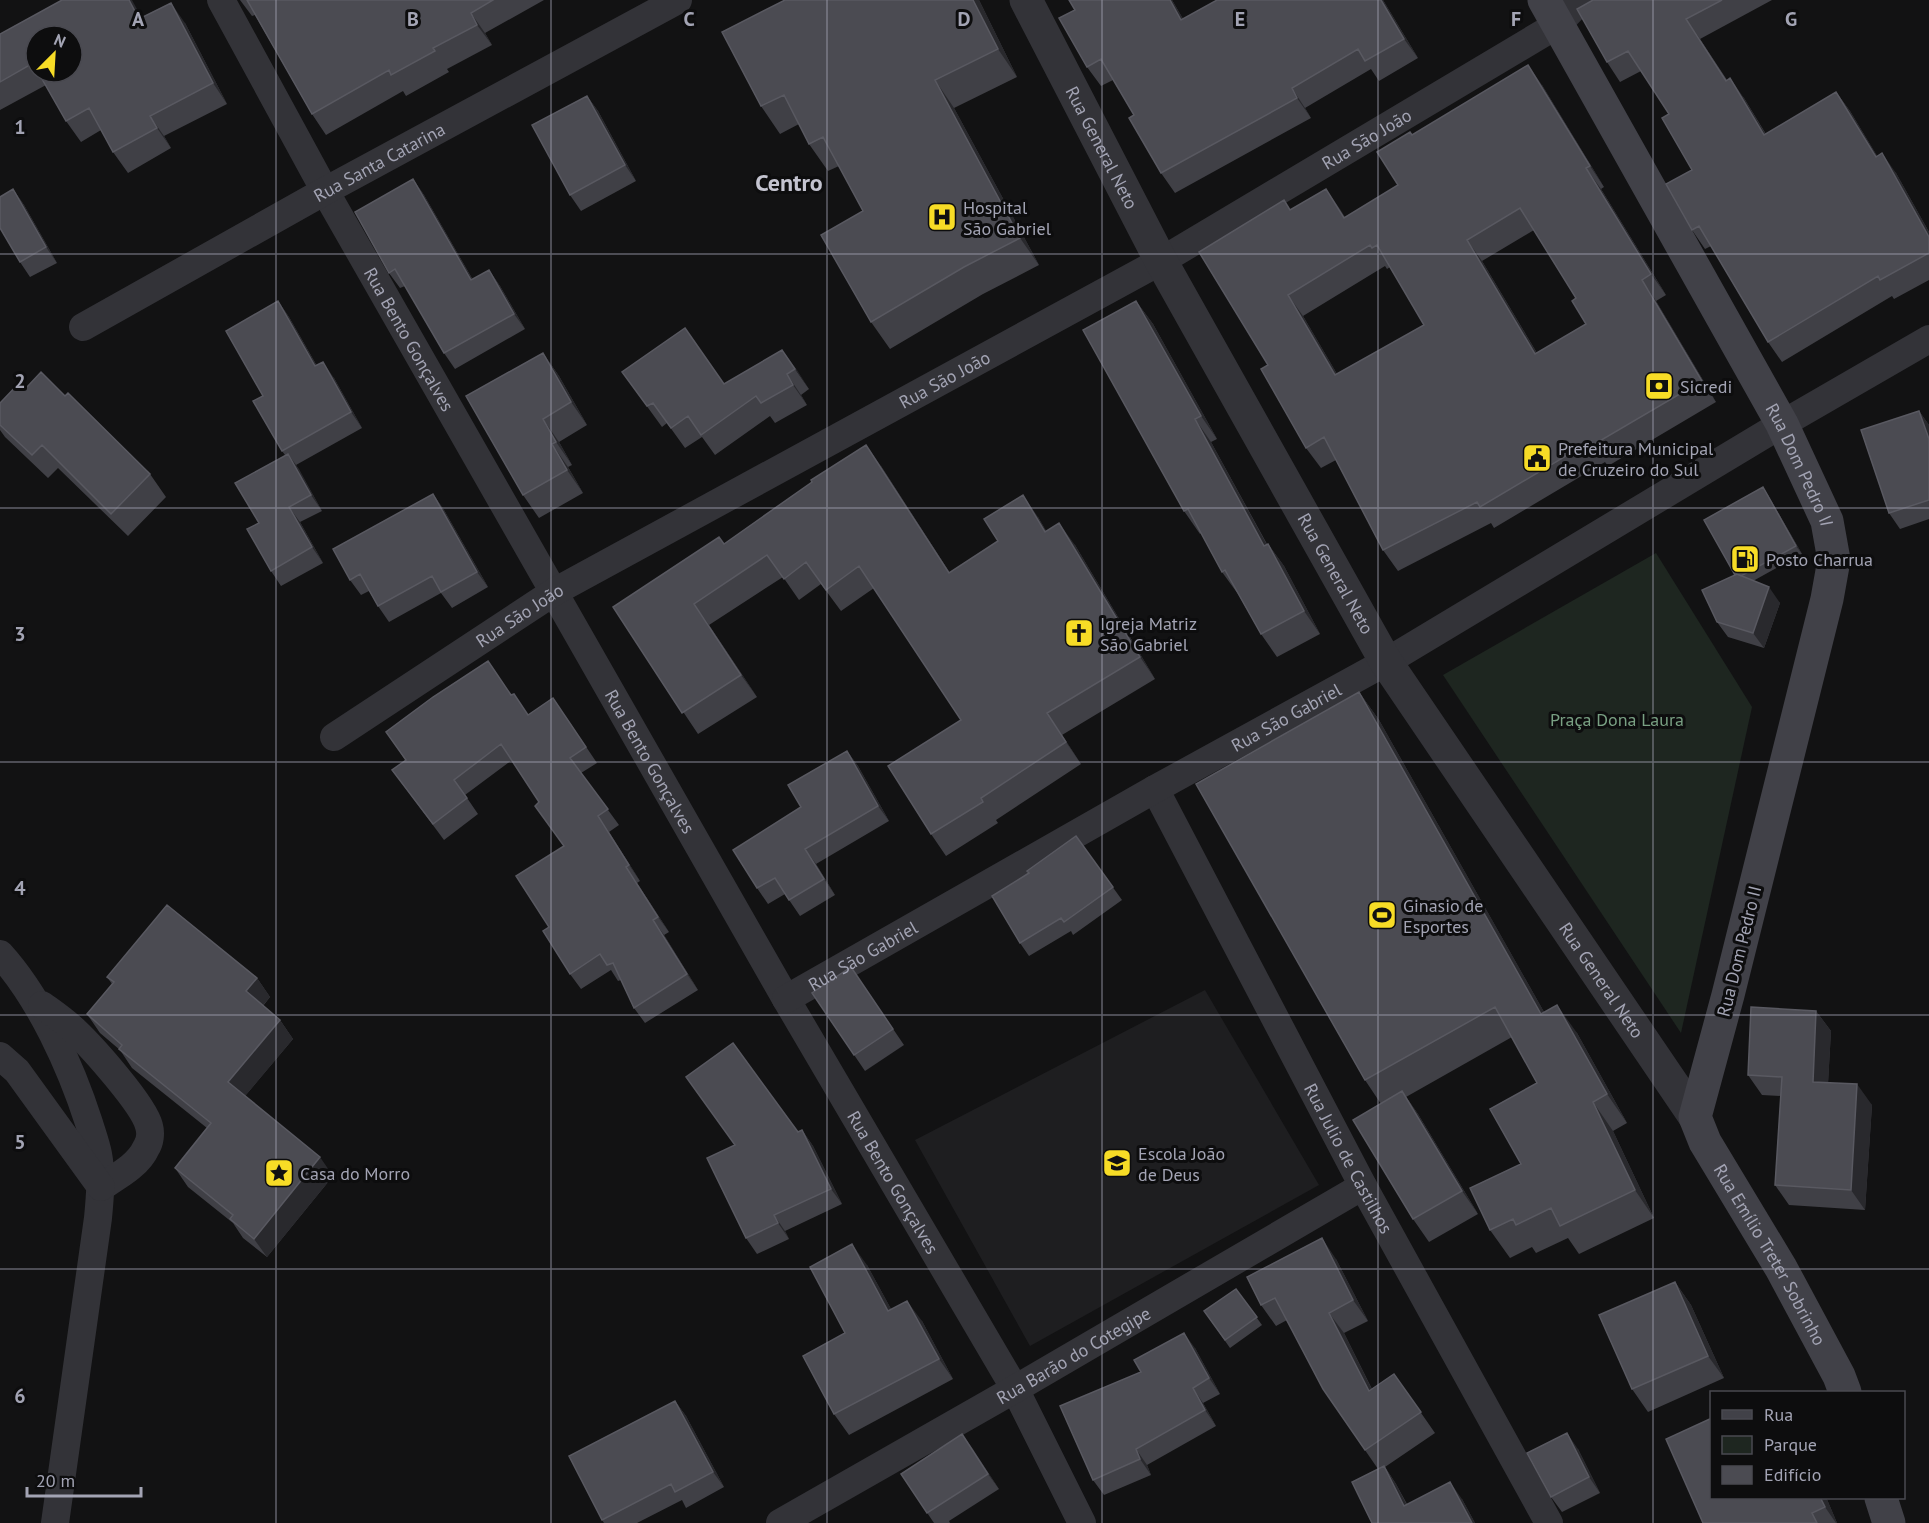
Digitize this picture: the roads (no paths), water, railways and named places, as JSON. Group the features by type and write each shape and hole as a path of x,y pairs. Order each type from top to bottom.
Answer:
{"main road":[{"name":"Rua Dom Pedro II","path":"1551,12 1782,424 1827,521 1834,560 1822,623 1695,1117"},
{"name":"Rua Emílio Treter Sobrinho","path":"1695,1117 1705,1142 1781,1268 1845,1391"},
{"path":"1882,1499 1889,1523"}],"street":[{"name":"Rua Bento Gonçalves","path":"221,0 325,190 786,999 1015,1389 1082,1523"},
{"name":"Rua Santa Catarina","path":"83,327 325,190 678,0"},
{"name":"Rua General Neto","path":"1026,0 1161,261 1386,662 1695,1117"},
{"name":"Rua São João","path":"334,737 554,592 1161,261 1551,12 1581,0"},
{"name":"Rua São Gabriel","path":"786,999 1155,789 1386,662 1782,424 1929,339"},
{"name":"Rua Julio de Castilhos","path":"1155,789 1364,1186 1549,1523"},
{"path":"0,954 32,997 59,1049 81,1098 98,1154 101,1187 98,1218 55,1523"},
{"path":"32,997 75,1031 141,1108 149,1125 150,1137 146,1149 137,1161 101,1187"},
{"path":"0,1056 17,1071 101,1187"},
{"name":"Rua Barão do Cotegipe","path":"780,1523 1364,1186"}],"place":[{"name":"Hospital São Gabriel","path":"942,217"},
{"name":"Sicredi","path":"1659,386"},
{"name":"Prefeitura Municipal de Cruzeiro do Sul","path":"1537,458"},
{"name":"Posto Charrua","path":"1745,559"},
{"name":"Igreja Matriz São Gabriel","path":"1079,633"},
{"name":"Ginasio de Esportes","path":"1382,915"},
{"name":"Escola João de Deus","path":"1117,1163"},
{"name":"Casa do Morro","path":"279,1173"}],"district":[{"name":"Centro","path":"789,182"}],"park label":[{"name":"Praça Dona Laura","path":"1617,719"}]}
